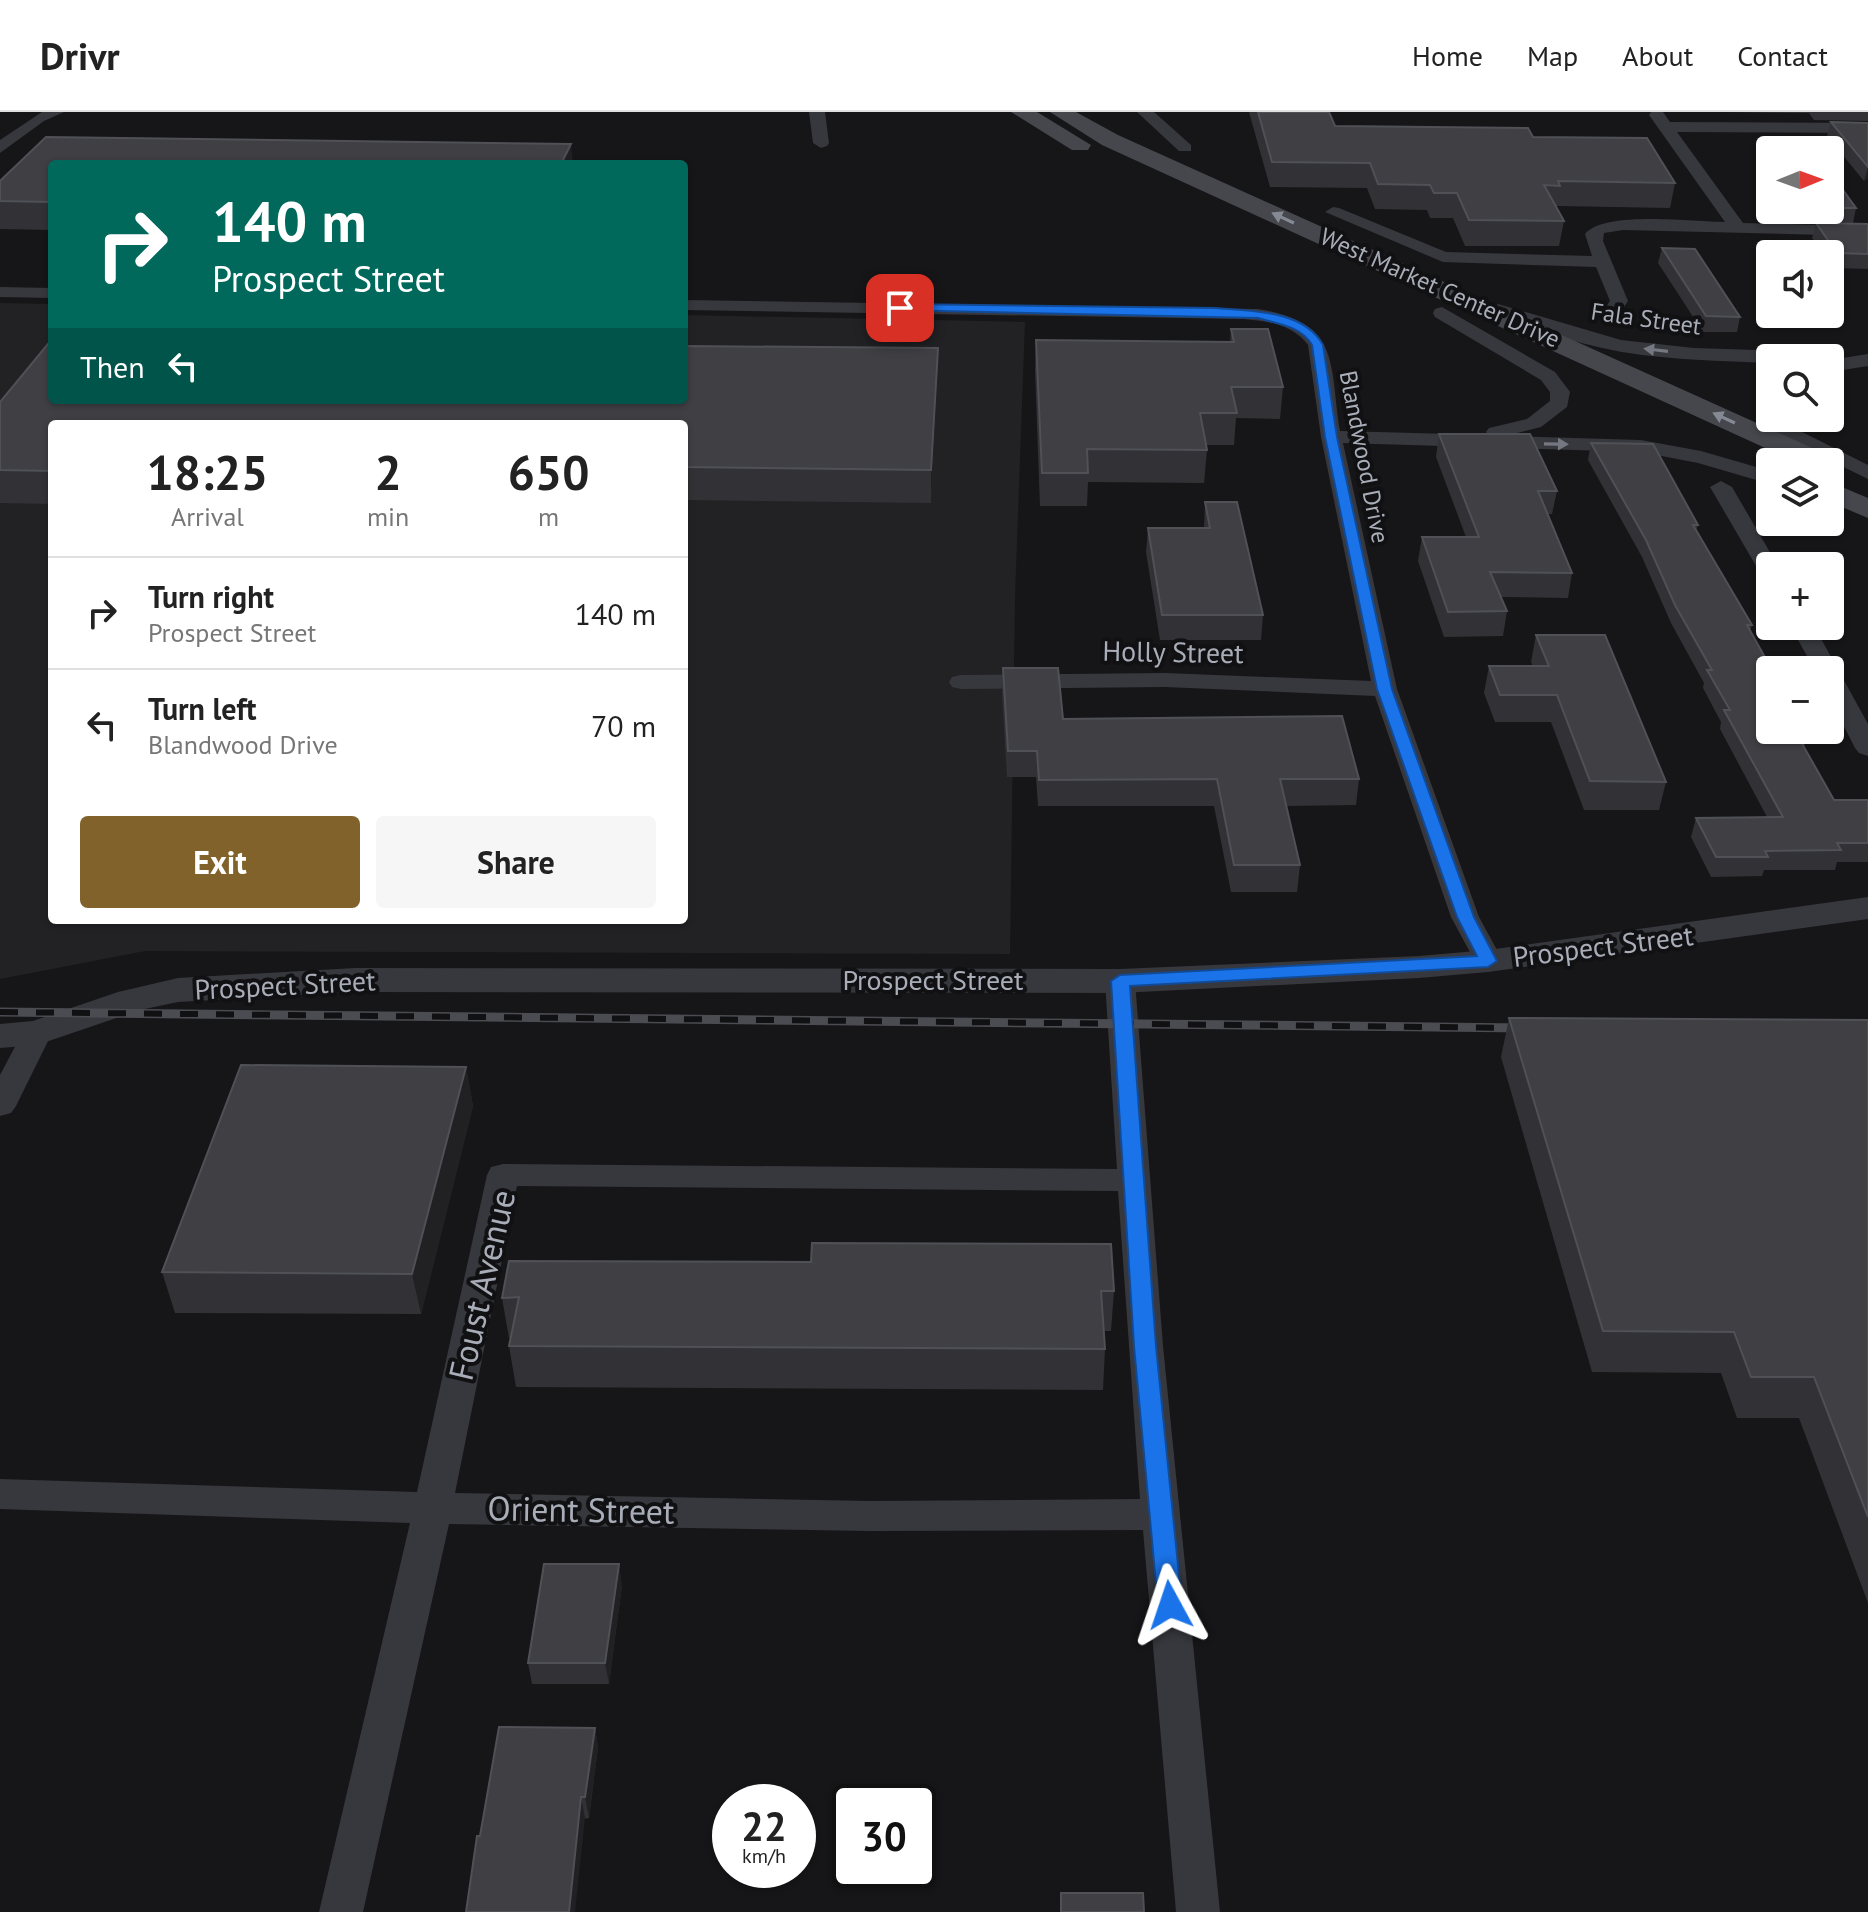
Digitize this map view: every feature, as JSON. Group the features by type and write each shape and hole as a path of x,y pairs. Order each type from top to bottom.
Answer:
{"main road":[{"name":"West Market Center Drive","path":"1022,112 1072,141 1756,458"},
{"name":"West Market Center Drive","path":"1061,112 1123,146 1790,448"},
{"path":"1844,480 1866,500"},
{"path":"1844,494 1866,500"}],"street":[{"path":"0,148 39,118 56,112"},
{"path":"817,112 821,143"},
{"path":"1145,112 1185,148"},
{"path":"1654,112 1737,227"},
{"path":"1666,127 1868,128"},
{"path":"1333,212 1443,257 1602,262"},
{"path":"1611,312 1619,301 1594,241 1594,234 1599,229 1623,225 1868,231"},
{"path":"0,292 48,293"},
{"name":"Fala Street","path":"1473,302 1565,333 1622,346 1690,354 1756,356"},
{"name":"Blandwood Drive","path":"688,305 1259,315 1298,326 1311,334 1317,345 1331,437 1385,689 1465,917 1488,961"},
{"path":"1442,313 1548,376 1560,392 1560,403 1534,423 1450,439"},
{"path":"1844,359 1868,360"},
{"path":"1844,364 1868,360"},
{"path":"1787,432 1868,473"},
{"path":"1331,437 1641,446 1701,457 1756,474"},
{"path":"1721,487 1759,552"},
{"path":"1844,499 1866,500"},
{"name":"Holly Street","path":"961,682 1165,680 1385,689"},
{"path":"1844,702 1868,748"},
{"name":"Prospect Street","path":"0,1036 37,1033 131,1000 178,990 241,985 355,980 1120,981 1488,961 1868,908"},
{"path":"1120,981 1145,1346 1198,1912"},
{"path":"0,1106 37,1033"},
{"name":"Foust Avenue","path":"341,1912 433,1508 503,1175 1134,1180"},
{"name":"Orient Street","path":"0,1494 433,1508 1034,1516 1161,1514"}],"shaded area":[{"path":"0,303 48,304 48,404 688,404 688,315 1025,322 1015,596 1010,954 145,951 0,979"}],"building":[{"path":"1258,112 1329,112 1335,126 1528,128 1533,137 1647,138 1675,183 1558,181 1560,186 1544,185 1564,221 1469,220 1457,193 1434,193 1430,185 1378,184 1370,163 1272,162"},
{"path":"1831,122 1868,123 1868,167 1844,136"},
{"path":"46,137 571,144 563,160 48,160 48,202 0,201 0,181"},
{"path":"1844,191 1856,208 1844,208"},
{"path":"1817,224 1868,224 1868,254 1844,253 1844,240 1828,240"},
{"path":"1662,248 1695,249 1740,317 1706,316"},
{"path":"1231,329 1268,329 1283,387 1231,387 1237,413 1200,413 1207,450 1087,449 1088,473 1042,473 1036,340 1234,342"},
{"path":"48,344 48,404 688,404 688,346 938,348 931,470 688,467 688,420 48,420 48,471 0,470 0,402"},
{"path":"1439,434 1530,434 1557,491 1538,491 1572,573 1490,572 1507,611 1448,612 1422,537 1479,537"},
{"path":"1591,443 1653,444 1698,525 1693,525 1752,625 1747,625 1764,656 1756,656 1756,744 1802,744 1834,800 1868,800 1868,843 1837,843 1841,850 1765,851 1768,857 1716,857 1696,818 1783,817 1724,710 1730,710 1707,670 1712,670 1675,605 1646,540"},
{"path":"1205,502 1237,502 1263,615 1162,615 1148,528 1210,528"},
{"path":"1536,635 1605,635 1666,782 1590,781 1557,695 1500,695 1489,666 1549,666"},
{"path":"1003,668 1058,668 1063,719 1342,716 1359,779 1280,779 1300,865 1234,865 1217,779 1039,780 1037,751 1008,751"},
{"path":"1509,1018 1868,1020 1868,1517 1814,1377 1751,1377 1734,1332 1603,1331"},
{"path":"241,1065 466,1067 412,1274 162,1272"},
{"path":"812,1243 1111,1244 1114,1291 1101,1291 1105,1349 509,1346 519,1297 502,1298 509,1261 811,1262"},
{"path":"544,1564 619,1564 605,1663 528,1663"},
{"path":"499,1727 595,1728 585,1797 581,1797 569,1912 466,1912 477,1836 480,1836"},
{"path":"1061,1893 1143,1893 1144,1912 1061,1912"}],"railway":[{"path":"0,1012 1528,1028"}],"route":[{"path":"900,308 1216,312 1259,315 1298,326 1311,334 1317,345 1331,437 1385,689 1465,917 1488,961 1120,981 1145,1346 1170,1605"}]}
